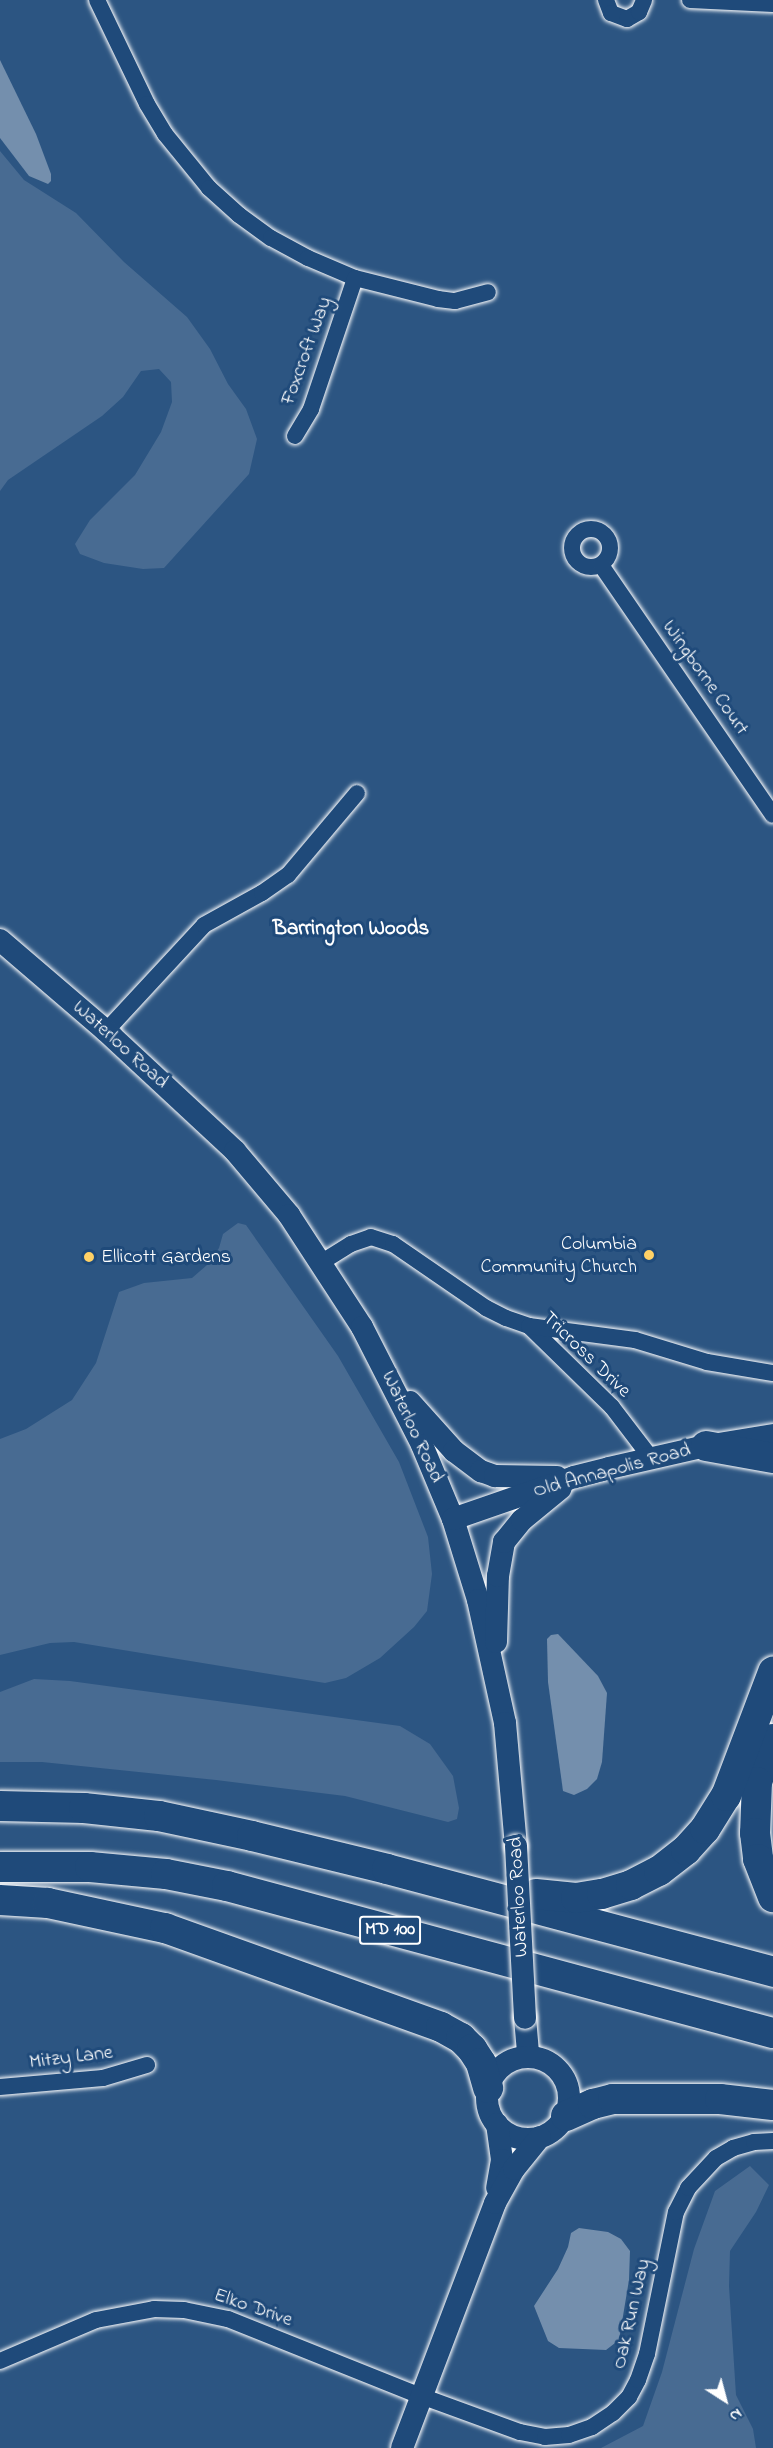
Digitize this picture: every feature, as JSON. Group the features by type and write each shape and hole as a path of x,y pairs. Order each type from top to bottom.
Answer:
{"highway":[{"path":"706,1446 773,1458"},
{"path":"387,1869 550,1897 576,1898 602,1894 630,1885 658,1871 686,1850 705,1829 726,1796 773,1672"},
{"path":"773,1739 757,1782 754,1833 758,1859 773,1898"},
{"path":"0,1806 84,1808 159,1816 387,1869 773,1972"},
{"name":"MD 100","path":"0,1867 90,1867 166,1874 227,1886 773,2033"},
{"path":"0,1900 48,1904 165,1928 441,2027 460,2037 472,2049 481,2063 488,2088"},
{"path":"566,2116 593,2104 613,2099 720,2099 773,2105"}],"main road":[{"name":"Waterloo Road","path":"0,940 106,1031 235,1151 261,1179 322,1262 391,1380 453,1519 496,1671 510,1767 528,2056"},
{"path":"391,1380 454,1451 481,1471 495,1476 574,1477"},
{"name":"Old Annapolis Road","path":"453,1519 574,1477 706,1446 773,1435"},
{"path":"496,1671 498,1576 504,1542 522,1520 574,1477"},
{"path":"402,2448 495,2203 514,2169 540,2137 556,2128 566,2116 569,2092 564,2076 551,2062 528,2056 503,2065 493,2075 488,2088 488,2103 497,2124 502,2160 495,2203"},
{"path":"497,2124 516,2138 540,2137"}],"street":[{"path":"98,0 147,104 185,161 209,188 239,215 271,238 308,258 355,278 438,299 455,301 488,292"},
{"path":"606,0 611,13 627,19 639,12 644,0"},
{"path":"690,0 773,4"},
{"name":"Foxcroft Way","path":"295,436 311,409 355,278"},
{"name":"Wingborne Court","path":"602,565 773,814"},
{"path":"106,1031 204,926 262,893 288,875 357,793"},
{"name":"Tricross Drive","path":"322,1262 371,1237 393,1244 486,1308 529,1326 612,1407 651,1458"},
{"path":"529,1326 635,1340 707,1362 773,1373"},
{"name":"Mitzy Lane","path":"0,2087 103,2078 147,2066"},
{"name":"Oak Run Way","path":"421,2396 520,2432 545,2437 569,2435 592,2427 613,2413 629,2397 647,2354 676,2212 688,2188 716,2158 754,2142 773,2141"},
{"name":"Elko Drive","path":"0,2361 96,2320 154,2309 184,2310 228,2319 421,2396"}],"shaded area":[{"path":"0,60 36,134 51,174 51,181 48,184 29,176 0,138"},
{"path":"0,151 24,180 76,213 124,262 187,317 210,349 228,384 246,409 257,439 249,474 164,568 143,569 104,563 80,554 75,544 90,520 135,475 161,432 172,402 171,382 159,369 141,371 123,397 102,416 8,480 0,491"},
{"path":"238,1223 246,1225 338,1356 399,1462 428,1537 432,1574 427,1611 414,1627 380,1658 346,1678 325,1683 74,1642 50,1643 0,1655 0,1439 26,1429 72,1400 96,1363 119,1292 144,1283 192,1278 207,1265 219,1248 223,1234"},
{"path":"558,1634 598,1676 607,1693 602,1762 597,1779 587,1789 574,1795 563,1791 548,1682 547,1639 551,1635"},
{"path":"34,1679 70,1681 400,1726 430,1744 453,1776 459,1808 457,1819 448,1822 345,1796 42,1762 0,1762 0,1692"},
{"path":"750,2166 769,2185 756,2212 730,2251 729,2286 736,2395 753,2429 756,2448 601,2448 643,2426 662,2372 694,2249 715,2191"},
{"path":"579,2228 608,2232 621,2239 630,2251 629,2280 619,2340 606,2350 559,2348 548,2341 534,2306 558,2269 568,2247 571,2233"}],"place":[{"name":"Columbia Community Church","path":"649,1255"},
{"name":"Ellicott Gardens","path":"89,1257"}],"district":[{"name":"Barrington Woods","path":"351,929"}]}
